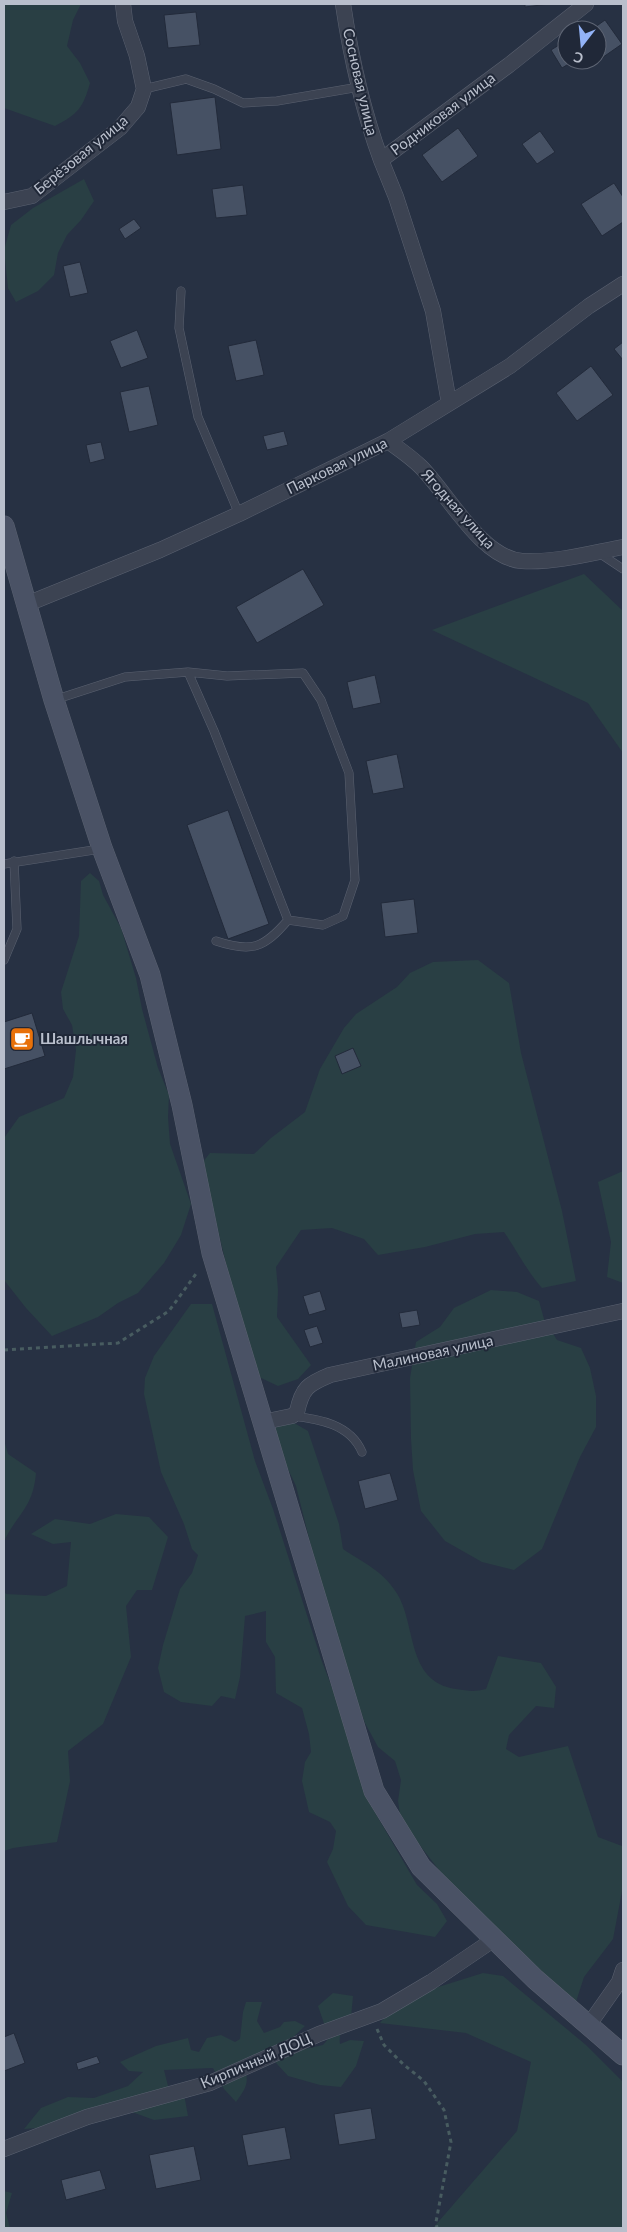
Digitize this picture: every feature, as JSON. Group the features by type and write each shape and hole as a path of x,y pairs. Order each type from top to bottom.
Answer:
{"main road":[{"path":"4,526 54,700 102,848 150,975 182,1105 212,1253 374,1791 421,1867 535,1980 623,2055"}],"street":[{"path":"123,4 125,21 137,56 144,89"},
{"name":"Сосновая улица","path":"344,4 365,116 381,160"},
{"name":"Родниковая улица","path":"449,403 433,311 396,197 381,160 509,65 586,4"},
{"name":"Берёзовая улица","path":"4,202 32,196 120,128 138,107 144,89"},
{"name":"Парковая улица","path":"27,604 160,550 239,514 388,440 510,366 589,306 623,284"},
{"name":"Ягодная улица","path":"388,440 421,467 478,535 496,552 520,561 548,560 623,547"},
{"name":"Малиновая улица","path":"292,1416 297,1412 300,1400 310,1383 330,1375 623,1311"},
{"path":"264,1422 292,1416"},
{"name":"Кирпичный ДОЦ","path":"4,2149 87,2117 210,2083 319,2034 382,2011 431,1982 493,1940"},
{"path":"588,2026 622,1980"}],"lane":[{"path":"144,89 186,79 214,89 243,103 277,101 359,87"},
{"path":"182,291 179,328 198,417 239,514"},
{"path":"598,552 623,569"},
{"path":"54,700 125,677 188,672 227,676 303,673 321,700 349,773 355,880 344,916 323,925 288,920"},
{"path":"188,672 214,731 288,920"},
{"path":"4,864 102,848"},
{"path":"4,960 17,929 14,861"},
{"path":"216,941 237,948 258,946 272,938 288,920"},
{"path":"292,1416 333,1424 346,1432 359,1445 362,1452"}],"path":[{"path":"4,1350 118,1343 169,1311 212,1253"},
{"path":"370,2015 384,2045 402,2064 424,2081 444,2110 451,2142 436,2222 437,2228"}],"green space":[{"path":"5,4 81,4 73,20 67,46 80,63 90,83 85,99 74,114 55,126 4,108"},
{"path":"84,179 94,201 81,220 67,235 58,253 54,275 38,291 16,302 8,288 4,250 11,225 33,208"},
{"path":"584,574 623,611 623,753 588,703 432,630"},
{"path":"90,873 99,881 103,895 121,928 136,978 142,1009 158,1068 169,1095 170,1144 191,1204 181,1235 164,1263 138,1293 118,1303 98,1317 52,1336 26,1308 4,1280 4,1138 19,1117 64,1098 73,1077 76,1050 72,1025 63,1009 61,992 79,936 81,881"},
{"path":"478,960 509,983 521,1053 562,1211 576,1281 542,1288 504,1232 475,1234 425,1247 378,1255 364,1239 332,1228 301,1230 276,1267 278,1290 277,1317 311,1365 298,1379 278,1386 257,1376 243,1335 202,1163 210,1153 254,1154 271,1138 305,1112 320,1069 344,1028 356,1014 397,987 410,973 433,962"},
{"path":"623,1171 623,1283 607,1277 611,1242 598,1182"},
{"path":"491,1290 517,1292 539,1301 544,1319 557,1340 581,1348 590,1368 596,1396 596,1427 580,1457 542,1549 514,1570 482,1562 445,1541 421,1511 413,1470 410,1378 416,1342 440,1327 454,1308"},
{"path":"191,1304 212,1304 255,1461 273,1509 321,1659 345,1721 366,1797 417,1885 437,1904 447,1921 435,1937 366,1925 348,1906 327,1862 333,1849 336,1831 330,1822 309,1812 302,1781 305,1762 311,1752 309,1734 302,1708 276,1693 275,1657 266,1642 266,1611 245,1616 240,1677 235,1699 221,1696 212,1706 181,1702 164,1692 158,1668 163,1645 180,1589 192,1573 198,1555 192,1549 184,1524 161,1472 144,1394 145,1378 154,1356"},
{"path":"282,1416 308,1431 339,1524 343,1549 379,1573 396,1592 403,1605 420,1663 428,1675 440,1684 456,1689 478,1691 486,1689 498,1656 541,1663 556,1687 554,1708 536,1706 509,1735 506,1749 519,1757 568,1746 598,1837 622,1846 623,1886 613,1939 584,1977 575,2005 470,1910 401,1821 398,1801 401,1780 395,1761 378,1747 365,1723 352,1688 315,1562 296,1486 278,1448 275,1429"},
{"path":"4,1440 8,1454 36,1473 32,1494 28,1503 4,1541"},
{"path":"116,1514 149,1517 168,1537 152,1590 137,1590 126,1606 131,1657 103,1724 68,1751 70,1781 57,1842 4,1851 4,1591 6,1594 46,1596 67,1586 71,1542 53,1544 31,1534 55,1519 90,1524"},
{"path":"483,1973 503,1976 586,2045 623,2082 623,2228 433,2228 517,2131 531,2062 466,2033 380,2023 400,1999"},
{"path":"333,1993 353,1996 351,2017 342,2029 340,2044 350,2040 364,2041 356,2066 341,2087 320,2085 288,2076 267,2053 250,2056 243,2064 247,2080 243,2092 236,2102 224,2089 213,2068 164,2070 168,2086 184,2094 188,2116 154,2120 132,2112 24,2129 41,2108 68,2097 94,2098 128,2086 143,2072 129,2071 120,2062 156,2046 188,2038 191,2050 199,2052 207,2038 221,2035 235,2042 240,2039 246,2002 262,2002 257,2021 264,2033 280,2027 284,2022 295,2021 305,2026 290,2040 305,2049 323,2045 329,2038 318,2006"},
{"path":"4,2191 12,2193 6,2213 10,2228 4,2228"}],"building":[{"path":"525,4 549,4 525,7"},
{"path":"196,12 200,45 168,48 164,15"},
{"path":"607,23 622,44 607,54"},
{"path":"557,46 557,60 551,50"},
{"path":"215,97 221,149 177,155 170,103"},
{"path":"458,128 478,156 442,182 422,155"},
{"path":"540,131 555,152 537,164 522,144"},
{"path":"614,183 623,197 623,222 602,236 581,204"},
{"path":"243,185 247,215 216,218 212,189"},
{"path":"134,219 141,228 125,239 119,229"},
{"path":"80,262 88,293 70,297 63,266"},
{"path":"137,330 148,358 121,368 110,341"},
{"path":"256,340 264,375 236,381 228,346"},
{"path":"623,342 623,360 614,349"},
{"path":"591,366 613,395 577,421 556,393"},
{"path":"149,386 158,425 129,432 120,392"},
{"path":"284,431 288,445 267,450 263,436"},
{"path":"101,442 105,459 90,463 86,445"},
{"path":"303,569 324,605 257,643 236,607"},
{"path":"375,675 381,703 353,709 347,682"},
{"path":"397,754 404,788 373,794 366,761"},
{"path":"228,810 269,924 228,939 187,825"},
{"path":"414,899 418,933 385,937 381,903"},
{"name":"Шашлычная","path":"32,1013 45,1056 4,1069 4,1022"},
{"path":"353,1048 361,1066 342,1074 335,1056"},
{"path":"320,1291 326,1310 309,1315 303,1296"},
{"path":"417,1310 420,1325 402,1328 399,1313"},
{"path":"317,1326 323,1343 310,1347 304,1330"},
{"path":"390,1473 398,1500 365,1509 358,1481"},
{"path":"14,2033 25,2063 4,2071 4,2037"},
{"path":"97,2056 100,2063 78,2070 76,2063"},
{"path":"371,2108 376,2139 339,2145 334,2114"},
{"path":"285,2127 291,2159 248,2166 242,2135"},
{"path":"194,2146 201,2180 156,2189 149,2155"},
{"path":"100,2170 106,2189 66,2200 61,2180"}],"place":[{"name":"Шашлычная","path":"22,1039"}]}
